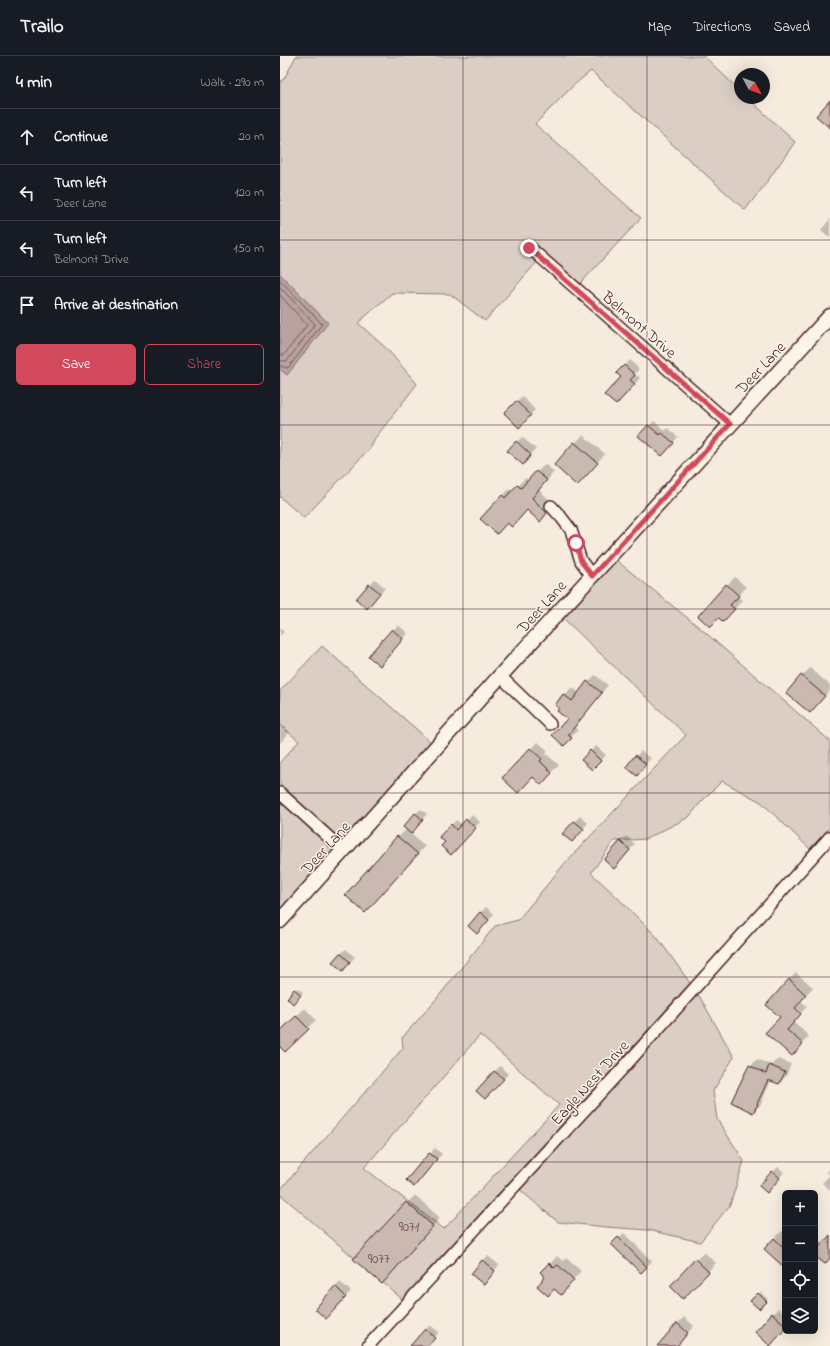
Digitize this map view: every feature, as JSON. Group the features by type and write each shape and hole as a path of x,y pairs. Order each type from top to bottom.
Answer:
{"street":[{"name":"Belmont Drive","path":"529,248 730,424"},
{"name":"Deer Lane","path":"280,921 500,676 830,316"},
{"path":"551,506 571,530 581,561 592,576"},
{"path":"500,676 550,724"},
{"path":"280,793 344,851"},
{"name":"Eagle Nest Drive","path":"368,1346 624,1067 830,837"}],"shaded area":[{"path":"296,56 704,56 734,85 734,104 754,104 795,142 745,210 591,71 575,84 535,124 641,218 580,284 527,239 520,248 537,262 485,321 450,294 392,293 358,323 388,350 417,384 376,437 371,447 304,518 280,497 280,369 287,375 328,323 280,274 280,82 284,79"},
{"path":"616,560 700,628 830,741 830,827 810,849 761,802 722,781 701,802 689,817 646,839 614,841 591,873 657,937 690,983 402,1299 280,1194 280,1190 403,1048 402,1038 438,997 495,926 518,920 565,863 686,735 563,618 596,581 601,579 600,577","holes":["480,1035 559,1105 444,1229 364,1168"]},
{"path":"322,646 432,743 343,842 280,785 280,762 299,741 280,725 280,691"},
{"path":"280,801 335,851 280,911"},
{"path":"698,994 734,1057 713,1091 717,1119 744,1161 730,1205 700,1242 648,1230 558,1222 520,1190"}],"water":[{"path":"280,274 328,323 287,375 280,369"}],"building":[{"path":"830,100 830,128 816,116"},
{"path":"624,365 635,375 630,380 635,384 616,405 604,395 621,377 616,373"},
{"path":"516,401 531,415 519,428 504,413"},
{"path":"648,425 660,435 662,433 674,443 662,456 638,436"},
{"path":"516,441 531,455 523,465 507,451"},
{"path":"574,442 598,463 577,486 554,465"},
{"path":"536,471 547,480 532,498 547,513 540,522 527,510 512,527 507,523 497,534 480,519 502,495 505,498 517,485 521,488"},
{"path":"369,584 380,593 367,609 356,599"},
{"path":"726,584 739,596 730,605 735,609 723,622 719,618 710,627 698,616"},
{"path":"392,629 403,639 380,666 368,656"},
{"path":"801,675 825,696 810,713 786,693"},
{"path":"587,681 602,693 568,735 572,738 564,746 552,735 567,719 557,711 559,708 555,705 563,694 572,701"},
{"path":"530,748 542,759 540,761 552,773 541,785 533,777 518,793 502,778"},
{"path":"590,750 601,761 592,770 581,760"},
{"path":"635,755 646,764 637,776 626,767"},
{"path":"415,813 423,820 411,834 403,827"},
{"path":"466,819 476,828 451,855 441,846 445,842 439,837 451,824 456,830"},
{"path":"574,821 584,829 572,842 562,834"},
{"path":"397,836 418,854 365,913 345,895"},
{"path":"620,841 630,850 614,869 604,860"},
{"path":"480,912 489,920 477,934 468,926"},
{"path":"340,953 350,962 343,971 332,962"},
{"path":"789,979 806,995 795,1008 801,1014 787,1030 803,1044 792,1056 765,1033 780,1017 766,1005"},
{"path":"294,989 301,995 293,1004 287,998"},
{"path":"296,1016 309,1029 285,1052 280,1047 280,1031"},
{"path":"749,1065 766,1074 769,1065 785,1072 779,1084 768,1080 753,1113 731,1102"},
{"path":"494,1071 504,1079 485,1099 476,1091"},
{"path":"429,1153 437,1159 414,1187 406,1180"},
{"path":"772,1171 780,1178 767,1193 759,1186"},
{"path":"406,1202 433,1226 382,1284 353,1259"},
{"path":"830,1235 830,1258 825,1264 818,1258 818,1249"},
{"path":"618,1237 647,1267 641,1273 611,1244"},
{"path":"774,1238 782,1246 782,1265 764,1249"},
{"path":"695,1259 709,1272 683,1299 670,1286"},
{"path":"482,1260 495,1271 484,1285 471,1274"},
{"path":"549,1263 554,1268 558,1265 574,1280 561,1295 554,1289 548,1296 537,1286 545,1277 540,1272"},
{"path":"335,1286 346,1297 326,1319 315,1309"},
{"path":"758,1293 767,1302 759,1309 750,1301"},
{"path":"772,1313 782,1322 782,1332 770,1346 755,1332"},
{"path":"677,1323 688,1333 677,1346 657,1346"},
{"path":"425,1329 435,1338 428,1346 410,1346"}],"route":[{"path":"529,248 730,424 592,576 581,561 576,543"}]}
